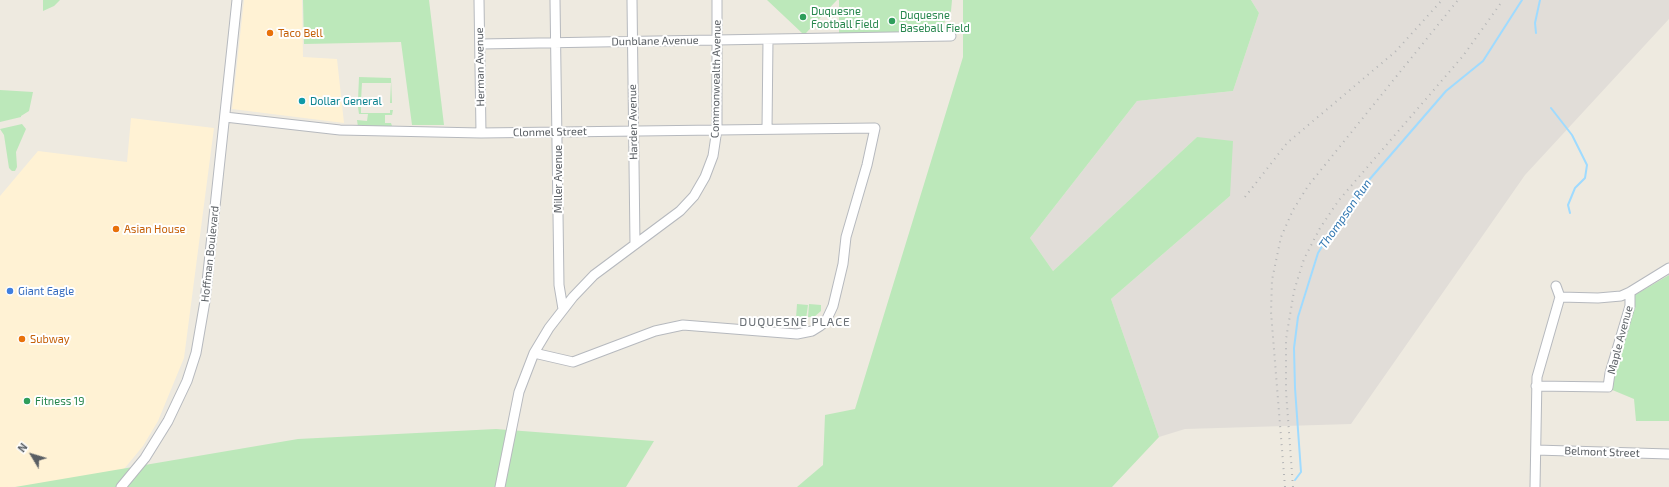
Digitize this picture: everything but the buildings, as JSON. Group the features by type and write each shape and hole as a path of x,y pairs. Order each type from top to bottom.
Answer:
{"street":[{"name":"Hoffman Boulevard","path":"121,487 145,458 168,421 187,381 196,352 205,301 237,0"},
{"name":"Herman Avenue","path":"479,0 481,133"},
{"name":"Miller Avenue","path":"556,0 559,285 563,309"},
{"name":"Harden Avenue","path":"632,0 635,244"},
{"name":"Commonwealth Avenue","path":"500,487 516,404 523,380 534,354 563,309 594,275 670,220 694,196 709,168 715,145 717,129 717,0"},
{"name":"Dunblane Avenue","path":"480,44 951,36"},
{"path":"767,129 768,40"},
{"name":"Clonmel Street","path":"225,117 340,130 481,133 875,128 864,175 846,237 843,264 833,306 826,321 812,331 797,334 784,334 683,325 655,331 573,362 534,354"},
{"path":"1560,297 1606,298 1630,292 1669,268"},
{"path":"1535,487 1536,386 1538,371 1560,297 1556,286"},
{"name":"Maple Avenue","path":"1536,386 1608,387 1610,373 1630,306 1630,292"},
{"name":"Belmont Street","path":"1536,450 1669,454"}],"shaded area":[{"path":"244,0 302,0 303,57 337,59 344,123 232,109"},
{"path":"1251,0 1669,0 1669,19 1525,175 1351,424 1185,429 1159,437 1111,299 1230,196 1197,137 1053,271 1030,238 1137,101 1233,91 1259,13"},
{"path":"131,118 214,128 184,358 158,421 143,446 110,486 0,487 0,196 38,151 127,162"}],"green space":[{"path":"43,0 60,0 54,6 43,11"},
{"path":"303,0 429,0 444,125 412,125 401,42 304,44"},
{"name":"Duquesne Football Field","path":"767,0 837,0 806,33 802,33"},
{"name":"Duquesne Baseball Field","path":"839,0 952,0 951,11 939,32 881,34 839,33"},
{"path":"963,0 1251,0 1259,13 1233,91 1137,101 1030,238 1053,271 1197,137 1233,141 1230,196 1111,299 1159,437 1112,487 797,487 823,465 825,415 855,409 963,57"},
{"path":"359,77 391,78 392,103 390,103 391,83 362,83 361,100 358,100"},
{"path":"0,90 33,92 29,111 21,117 0,122"},
{"path":"358,107 361,107 361,113 390,113 390,110 393,110 392,115 385,115 385,123 391,123 392,126 358,127 357,120 367,121 368,114 359,114"},
{"path":"22,124 26,129 16,152 17,167 15,171 12,171 9,168 4,135 0,129"},
{"path":"1669,275 1669,421 1636,421 1634,399 1610,389 1635,295"},
{"path":"797,304 808,305 806,319 796,318"},
{"path":"809,304 821,305 821,311 814,317 808,317"},
{"path":"496,429 654,441 626,487 15,487 298,439"}],"waterway":[{"name":"Thompson Run","path":"1295,480 1301,472 1295,388 1294,348 1298,317 1318,253 1356,195 1446,91 1483,61 1522,0"},
{"path":"1536,33 1535,23 1540,0"},
{"path":"1551,108 1572,135 1587,165 1585,178 1575,188 1568,205 1570,213"}],"railway":[{"path":"1245,197 1287,143 1395,52 1442,0"},
{"path":"1285,487 1271,312 1272,280 1281,237 1293,210 1308,186 1458,0"},
{"path":"1293,487 1286,391 1286,339 1294,291 1304,259 1320,228 1339,200 1463,56 1503,0"}],"place":[{"name":"Duquesne Football Field","path":"803,17"},
{"name":"Duquesne Baseball Field","path":"892,21"},
{"name":"Taco Bell","path":"270,33"},
{"name":"Dollar General","path":"302,101"},
{"name":"Asian House","path":"116,229"},
{"name":"Giant Eagle","path":"10,291"},
{"name":"Subway","path":"22,339"},
{"name":"Fitness 19","path":"27,401"}],"district":[{"name":"DUQUESNE PLACE","path":"795,322"}]}
